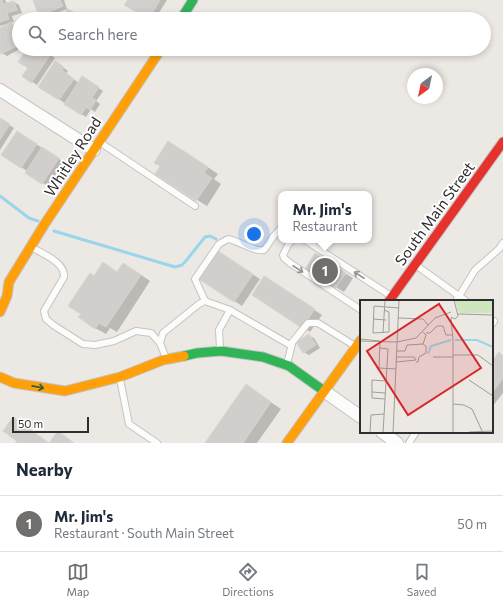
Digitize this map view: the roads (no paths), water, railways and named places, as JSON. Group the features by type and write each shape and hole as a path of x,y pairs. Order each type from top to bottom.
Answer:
{"main road":[{"path":"185,12 193,0"},
{"name":"Whitley Road","path":"0,312 7,296 9,282 156,56"},
{"name":"South Main Street","path":"390,299 503,142"},
{"name":"Whitley Road","path":"0,288 9,282"},
{"path":"287,443 358,343"},
{"path":"1,373 27,378 65,382 78,387 120,377 167,359 197,353 220,351 242,352 286,365 324,391"}],"street":[{"path":"0,90 97,146"},
{"path":"324,391 360,416"},
{"path":"383,433 397,443"}],"lane":[{"path":"97,146 195,206"},
{"path":"278,231 264,250 259,251 237,241 228,239 219,244 195,279 205,301 230,310 286,344 292,344"},
{"path":"289,243 283,255 284,258 360,309"},
{"path":"309,243 390,299"},
{"path":"415,264 457,298 475,270 499,249 503,243"},
{"path":"31,247 60,265 64,272 64,277 44,311 46,319 53,325 83,344 95,346 114,341 136,331 151,333 160,343 167,359"},
{"path":"160,343 163,334 199,304 205,301"},
{"path":"220,351 219,330 230,310"},
{"path":"286,365 292,344 308,323 313,322 318,324 358,343"},
{"path":"120,377 129,424 157,443"},
{"path":"409,443 415,433"}],"waterway":[{"path":"0,196 29,218 38,221"},
{"path":"54,231 175,267 182,265 205,237 210,236 216,239"}],"place":[{"name":"Mr. Jim's","path":"325,271"}]}
